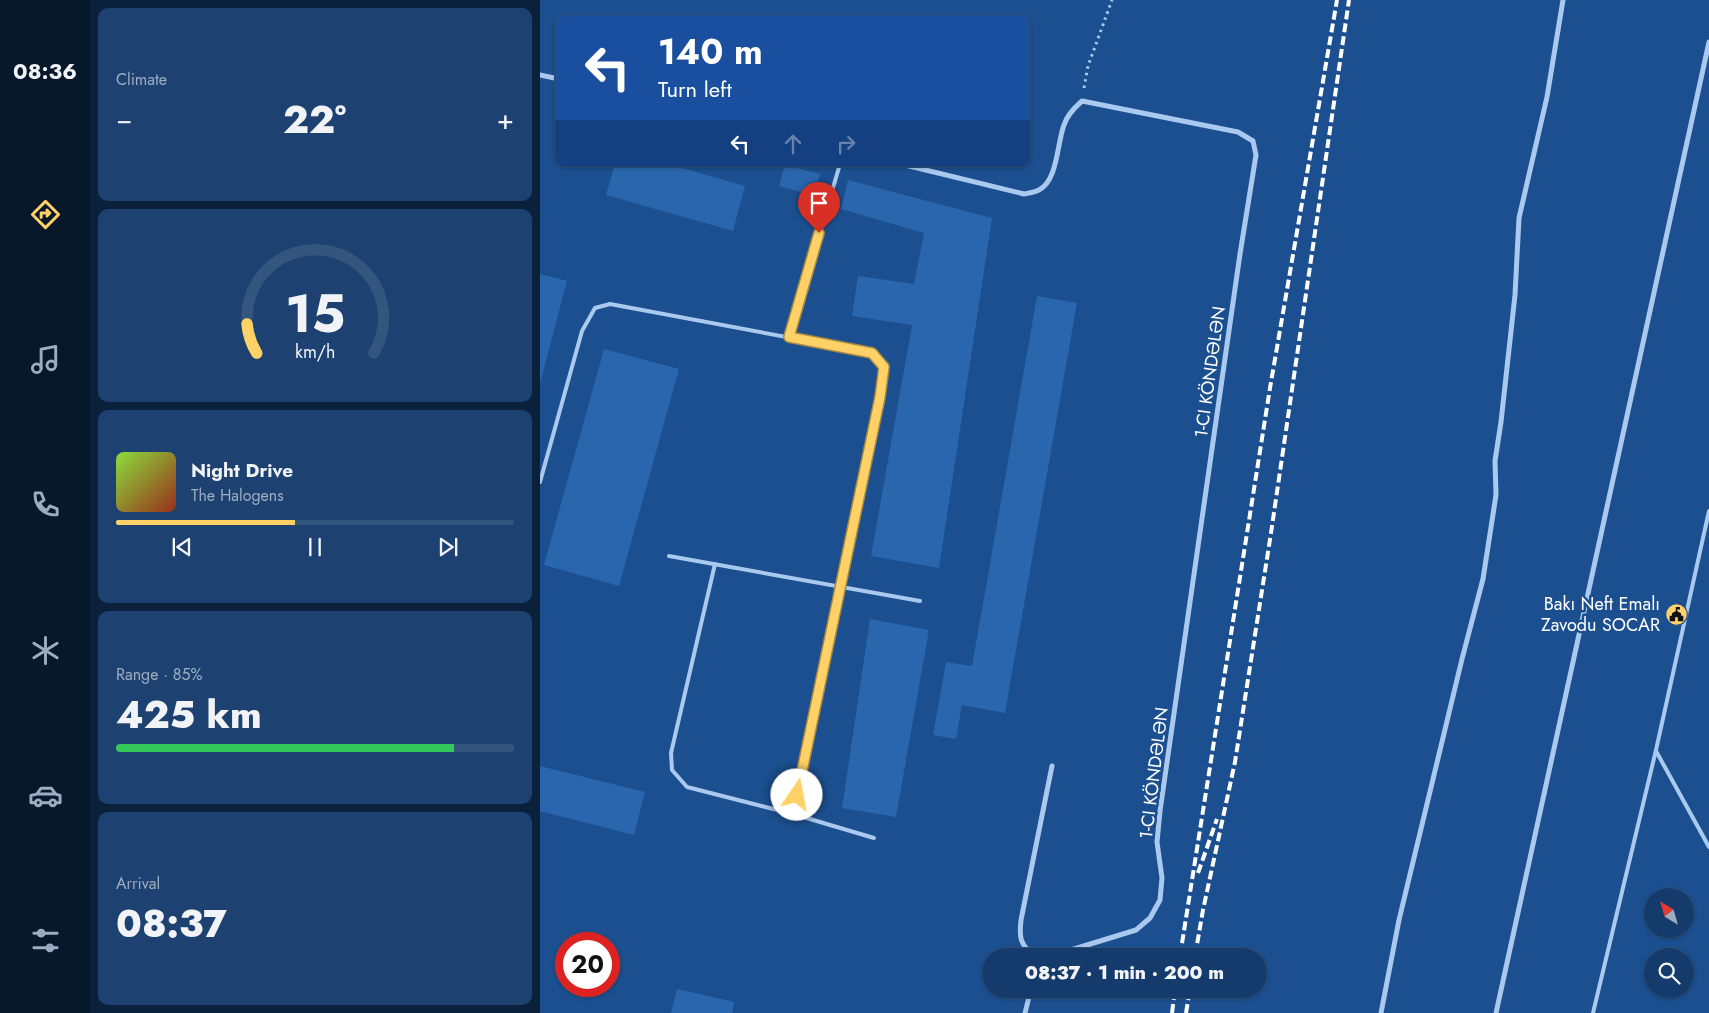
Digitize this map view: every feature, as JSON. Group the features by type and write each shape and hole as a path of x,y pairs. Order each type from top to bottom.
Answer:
{"street":[{"path":"1381,1013 1399,920 1483,579 1496,495 1495,461 1515,295 1519,218 1547,97 1564,0"},
{"path":"1496,1013 1709,42"},
{"path":"540,75 555,78"},
{"path":"913,167 1024,194 1040,189 1047,182 1054,168 1064,125 1072,110 1082,101"},
{"name":"1-CI KÖNDƏLƏN","path":"1077,948 1136,930 1150,918 1160,900 1162,878 1157,842 1160,811 1256,155 1252,141 1238,132 1082,101"},
{"path":"1025,948 1020,934 1020,927 1052,766"},
{"path":"1025,1013 1029,998"}],"lane":[{"path":"789,337 839,167"},
{"path":"540,482 582,331 595,308 610,304 872,353 884,367 880,397 793,814"},
{"path":"1592,1013 1656,750 1709,511"},
{"path":"669,556 920,600"},
{"path":"716,564 671,753 672,770 687,787 793,814 874,838"},
{"path":"1656,750 1709,847"}],"path":[{"path":"1082,101 1088,66 1112,0"}],"building":[{"path":"614,167 678,167 745,186 733,231 606,195"},
{"path":"784,167 793,167 820,174 814,196 779,186"},
{"path":"848,180 992,218 939,568 871,556 912,325 852,316 858,276 914,284 924,233 841,209"},
{"path":"540,274 567,281 541,380 540,380"},
{"path":"1037,296 1077,303 1005,713 962,705 956,739 933,735 946,662 972,666"},
{"path":"604,349 679,369 619,586 544,565"},
{"path":"870,619 929,630 896,817 842,808"},
{"path":"540,766 645,792 634,835 540,811"},
{"path":"677,989 734,1002 732,1013 671,1013"}],"railway":[{"path":"1181,948 1270,388 1337,0"},
{"path":"1196,948 1235,762 1271,533 1349,0"},
{"path":"1198,873 1217,819"},
{"path":"1172,1013 1174,998"},
{"path":"1186,1013 1188,998"}],"place":[{"name":"Bakı Neft Emalı Zavodu SOCAR","path":"1676,614"}],"route":[{"path":"797,795 880,397 884,367 872,353 789,337 819,233"}]}
